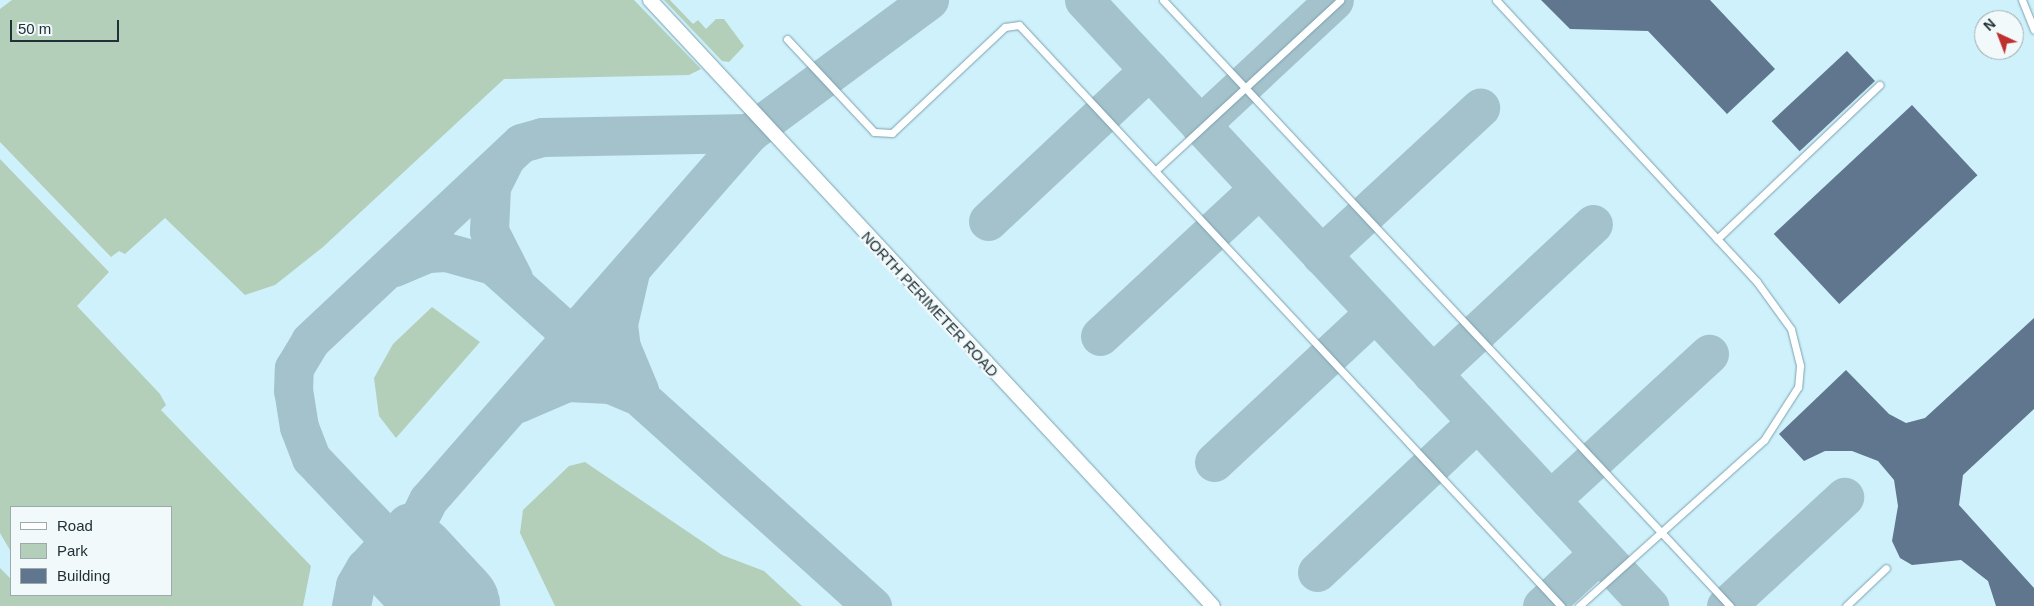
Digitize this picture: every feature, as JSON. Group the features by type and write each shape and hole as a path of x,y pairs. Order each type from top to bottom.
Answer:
{"street":[{"name":"NORTH PERIMETER ROAD","path":"650,0 1213,606"}],"lane":[{"path":"1163,0 1662,531 1730,606"},
{"path":"1155,171 1340,0"},
{"path":"1496,0 1757,282 1790,329 1800,366 1798,387 1764,440 1580,606"},
{"path":"2022,0 2034,30"},
{"path":"787,39 874,132 892,133 1005,27 1019,25 1561,606"},
{"path":"1717,239 1879,85"},
{"path":"1846,606 1886,568"}],"green space":[{"path":"12,0 634,0 701,69 689,75 504,79 323,247 275,285 245,295 165,218 125,254 119,251 111,257 0,142 0,9"},
{"path":"664,0 670,0 693,24 698,20 706,29 716,19 724,19 744,46 729,62 722,61"},
{"path":"0,159 109,272 77,306 160,394 166,405 161,410 311,566 303,606 0,606 0,568 10,578 10,596 172,596 172,506 10,506 10,550 0,533"},
{"path":"432,307 480,342 396,438 379,416 374,378 393,344"},
{"path":"585,462 722,555 764,571 802,606 555,606 520,533 523,510 569,466"}],"building":[{"path":"1541,0 1710,0 1775,69 1727,114 1648,31 1570,29"},
{"path":"1847,51 1875,81 1800,151 1772,121"},
{"path":"1912,105 1977,175 1839,304 1774,234"},
{"path":"2034,318 2034,409 1963,475 1959,505 2034,588 2034,606 1996,606 1988,581 1961,560 1912,565 1900,558 1892,541 1898,506 1894,480 1878,461 1852,451 1825,451 1804,461 1779,434 1846,370 1889,414 1906,423 1925,418"}],"taxiway":[{"path":"409,561 408,540 428,500 749,133 929,0"},
{"path":"1084,0 1649,606"},
{"path":"1200,125 1334,0"},
{"path":"988,221 1149,70"},
{"path":"1321,255 1480,108"},
{"path":"409,561 311,458 299,427 293,391 294,368 310,341 521,143 542,137 749,133"},
{"path":"505,159 491,187 489,231 513,278"},
{"path":"1100,336 1259,188"},
{"path":"1432,374 1593,224"},
{"path":"394,267 427,253 446,252 493,265 872,606"},
{"path":"630,272 618,324 621,347 639,390"},
{"path":"1214,462 1374,313"},
{"path":"1550,500 1709,354"},
{"path":"518,403 567,382 610,384 634,394"},
{"path":"1317,572 1477,422"},
{"path":"1726,606 1844,497"},
{"path":"365,568 407,523"},
{"path":"1542,606 1599,553"},
{"path":"351,606 355,585 365,568 389,560"}],"runway":[{"path":"409,561 451,606"}]}
